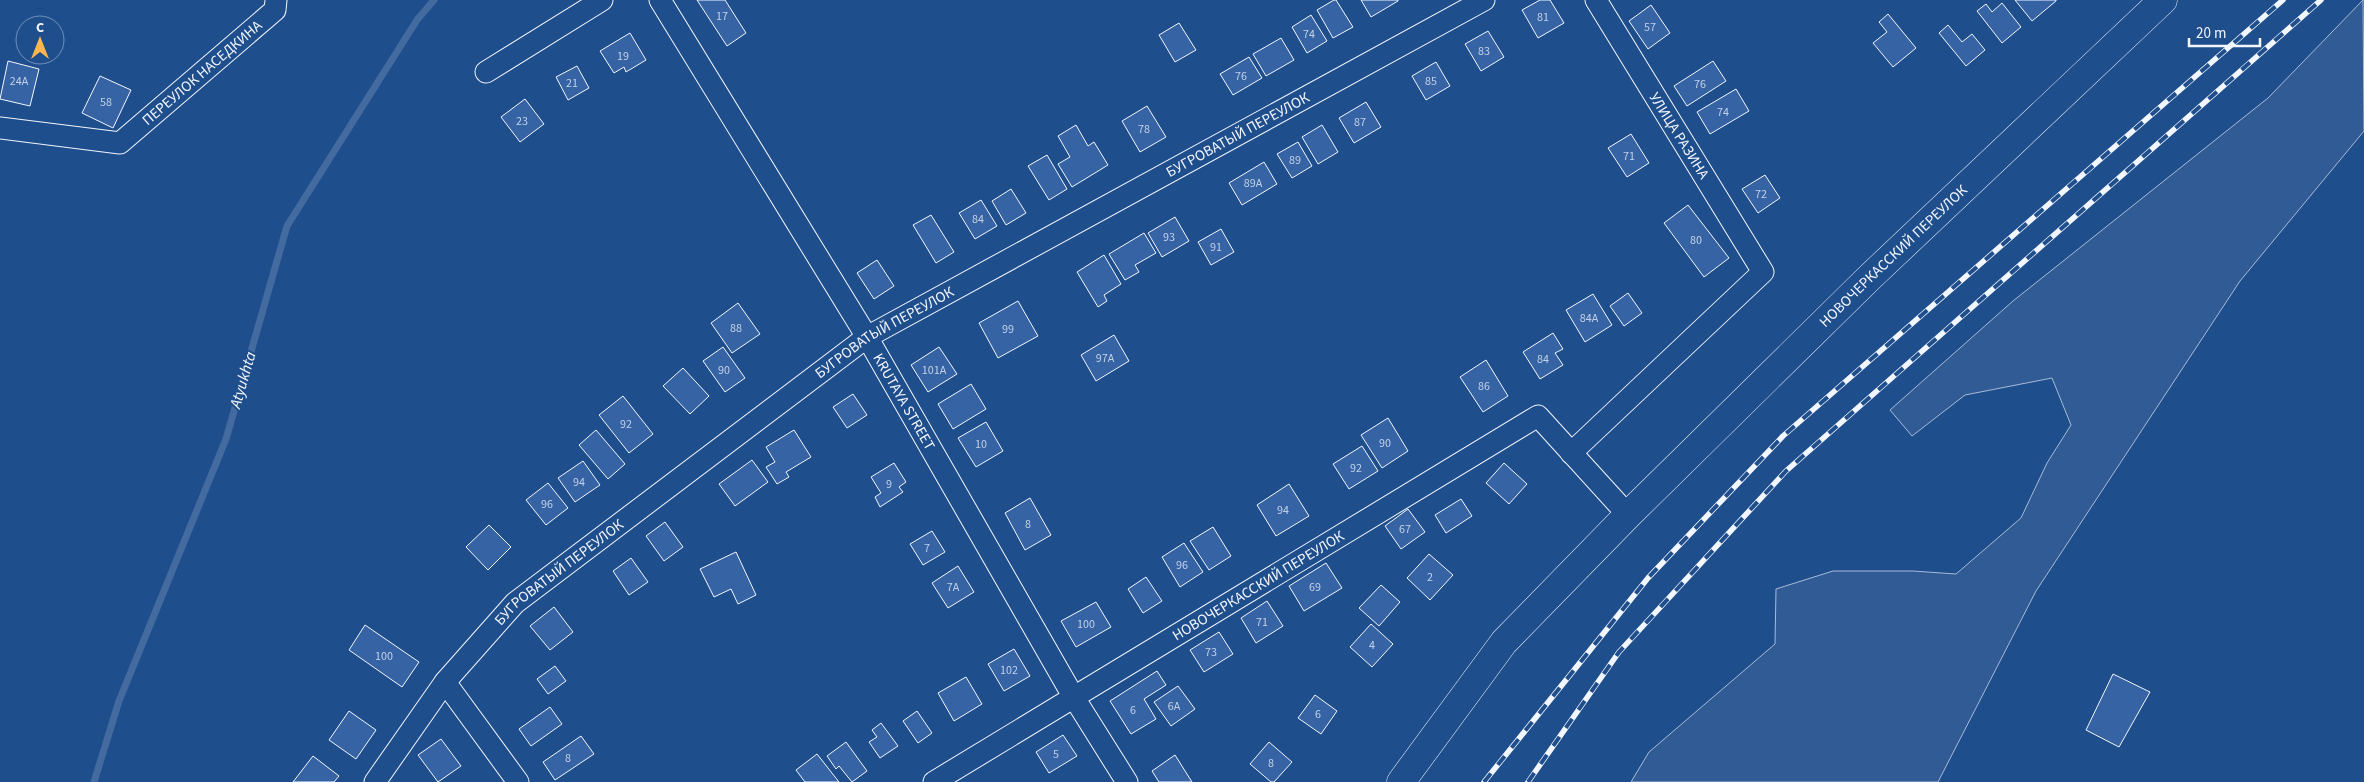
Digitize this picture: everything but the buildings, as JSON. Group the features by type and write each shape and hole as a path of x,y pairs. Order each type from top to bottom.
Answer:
{"main road":[{"name":"НОВОЧЕРКАССКИЙ ПЕРЕУЛОК","path":"1401,782 1504,642 1628,514 1877,270 2163,0"}],"street":[{"name":"ПЕРЕУЛОК НАСЕДКИНА","path":"0,128 120,143 276,10 276,0"},
{"path":"486,72 602,0"},
{"name":"KRUTAYA STREET","path":"660,0 867,337 1073,696 1126,782"},
{"name":"БУГРОВАТЫЙ ПЕРЕУЛОК","path":"375,782 445,682 515,603 867,337 1484,0"},
{"name":"УЛИЦА РАЗИНА","path":"1572,453 1763,272 1596,0"},
{"name":"НОВОЧЕРКАССКИЙ ПЕРЕУЛОК","path":"934,782 1073,696 1538,416 1628,514"},
{"path":"445,682 518,782"}],"shaded area":[{"path":"2363,0 2364,131 2240,281 2036,591 1938,782 1631,782 1649,752 1775,644 1776,589 1833,571 1913,571 1956,574 2021,518 2047,463 2071,425 2052,378 1965,395 1912,436 1890,410 2013,301 2268,98"}],"waterway":[{"name":"Atyukhta","path":"94,782 119,701 226,439 287,226 417,20 434,0"}],"railway":[{"path":"1484,782 1648,578 1783,436 2283,0"},
{"path":"1528,782 1619,652 1786,471 2321,0"}]}
